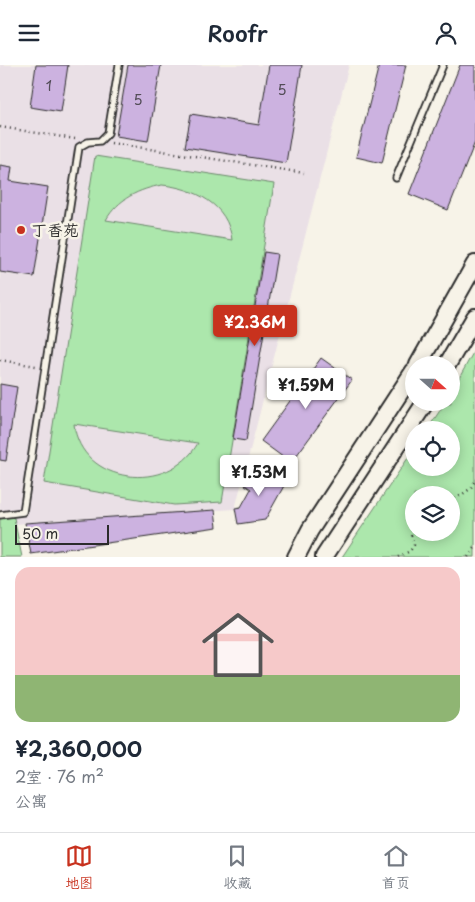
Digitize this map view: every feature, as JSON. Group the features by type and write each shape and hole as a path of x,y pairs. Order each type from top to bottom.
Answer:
{"main road":[{"path":"423,356 475,264"},
{"path":"452,356 475,317"},
{"path":"296,557 310,530 405,385"},
{"path":"324,557 419,411"}],"lane":[{"path":"0,515 22,512 79,147 88,142 100,141 108,133 119,65"},
{"path":"396,178 443,65"}],"path":[{"path":"0,127 88,142"},
{"path":"100,141 304,173"},
{"path":"0,360 45,367"},
{"path":"460,496 470,489 475,481"},
{"path":"398,557 410,551 414,545 413,541"},
{"path":"468,557 475,548"}],"shaded area":[{"path":"0,65 349,65 235,509 15,524 22,557 0,557"}],"green space":[{"path":"95,156 274,184 222,502 174,505 44,483","holes":["162,185 186,190 208,200 224,217 232,240 106,220 117,206 130,196 145,189","74,424 197,443 198,443 185,460 167,471 148,476 128,476 109,471 92,460 80,444"]},
{"path":"475,349 475,557 342,557 405,462 405,476 460,476 460,421 433,421 440,411 460,411 460,376"},
{"path":"9,516 14,518 22,557 0,557 0,518"}],"building":[{"path":"36,65 68,65 61,112 30,107"},
{"path":"128,65 161,65 148,141 116,136"},
{"path":"269,65 302,65 286,163 185,147 191,114 259,125"},
{"path":"379,65 406,65 382,163 356,157"},
{"path":"460,65 475,65 475,142 448,210 409,194"},
{"name":"丁香苑","path":"0,165 12,167 10,181 48,187 34,277 0,272"},
{"path":"264,252 277,254 246,441 233,439"},
{"path":"321,358 352,380 291,463 261,441"},
{"path":"0,384 17,387 6,461 0,460"},
{"path":"256,465 285,484 265,520 238,524 235,508 241,507 251,489 245,485"},
{"path":"215,510 217,527 31,554 25,523"}],"place":[{"name":"丁香苑","path":"21,230"}]}
